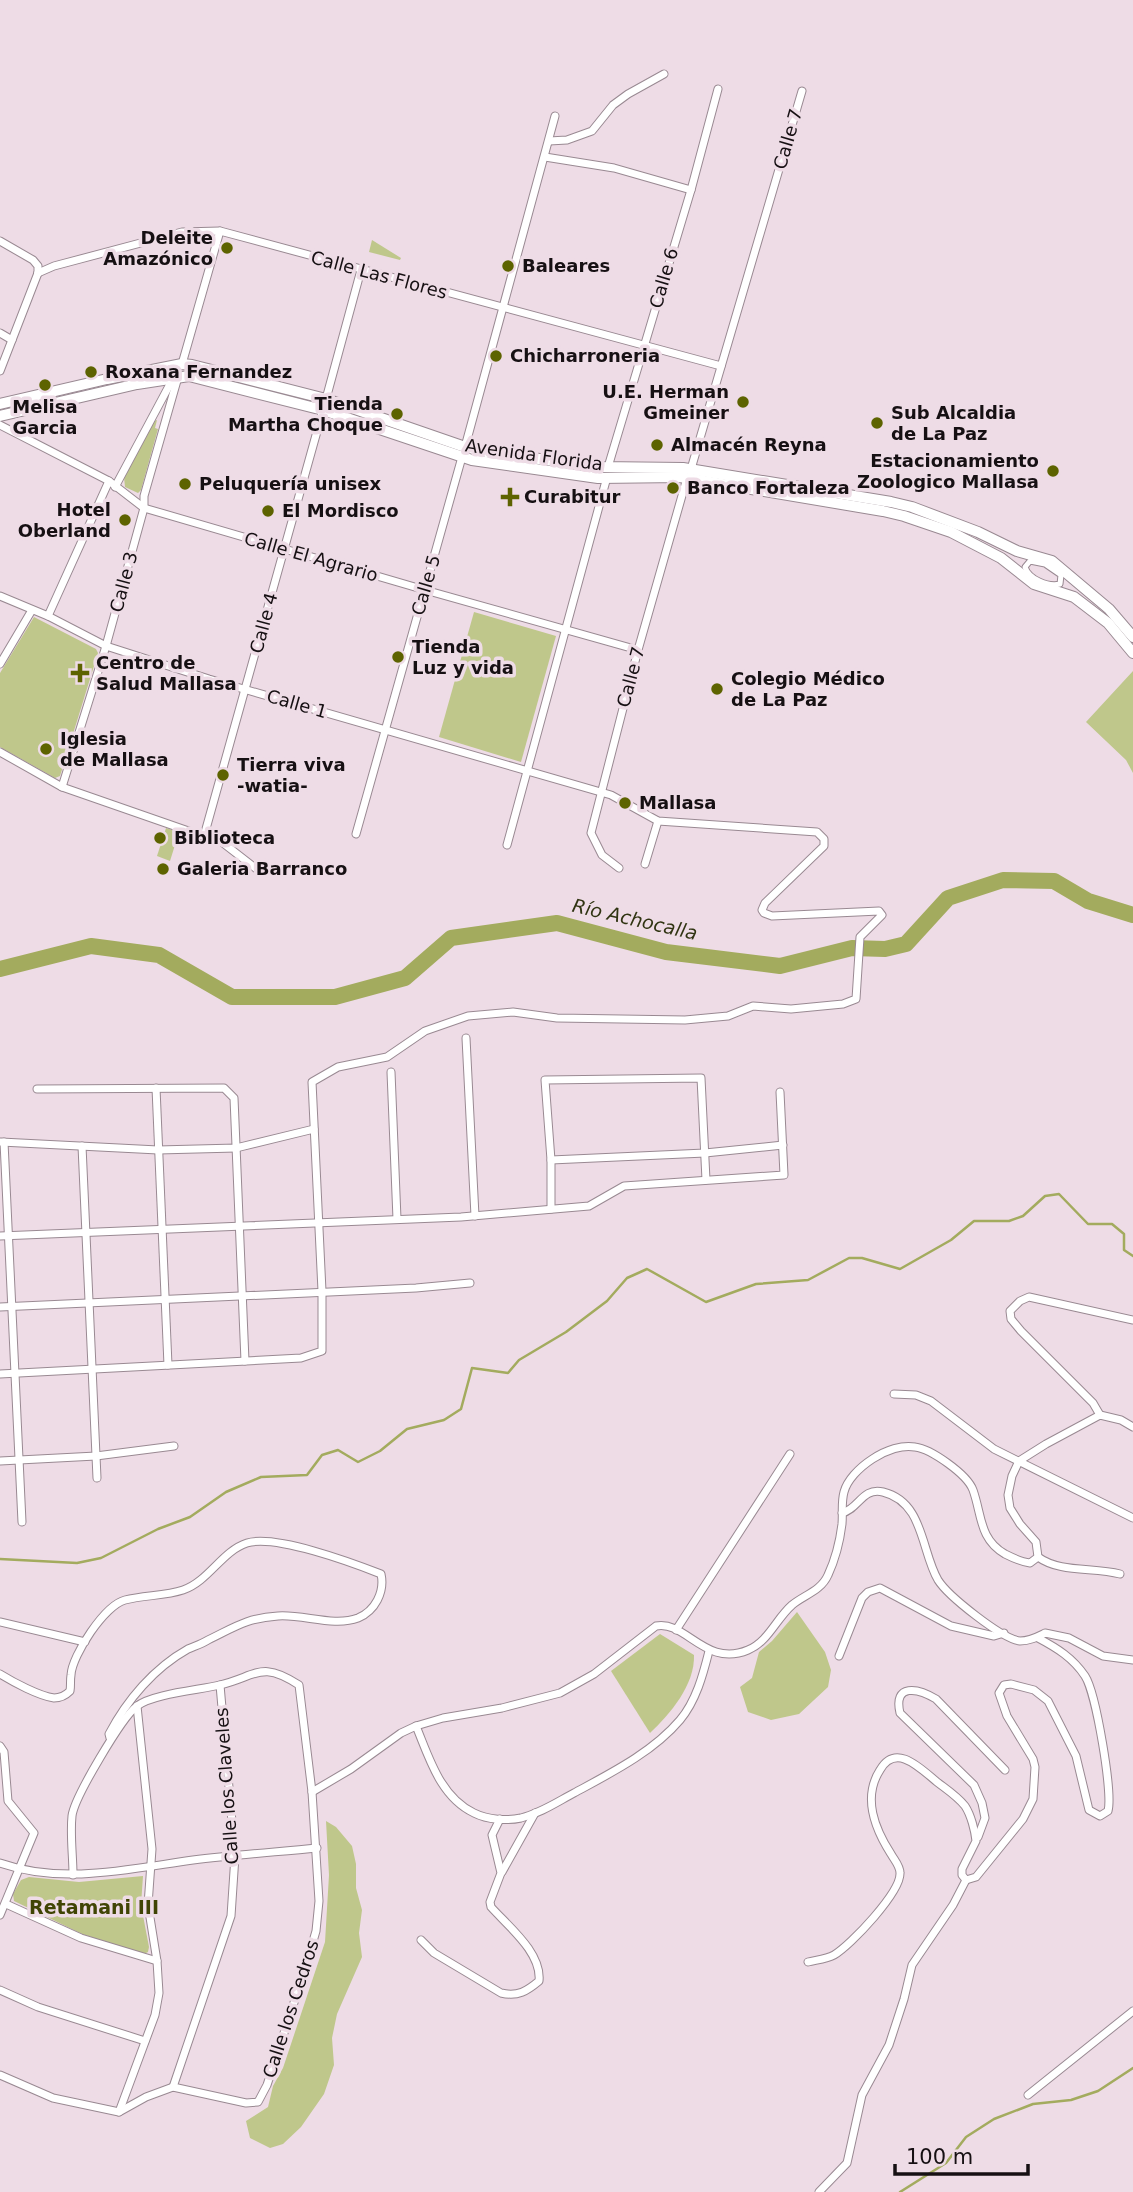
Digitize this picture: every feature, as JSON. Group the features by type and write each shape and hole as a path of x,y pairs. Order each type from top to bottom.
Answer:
{"main road":[{"name":"Avenida Florida","path":"0,415 180,370"},
{"name":"Avenida Florida","path":"0,404 107,379 180,370 263,382 464,452 486,452 608,472 689,474 902,505 978,532 1030,558 1052,561 1109,609 1133,637"},
{"name":"Avenida Florida","path":"689,474 904,516 951,532 985,548 1034,584 1074,597 1093,610 1133,653"},
{"path":"1019,573 1020,562 1030,558"},
{"path":"1058,592 1065,584 1068,574"}],"street":[{"path":"549,141 567,140 592,131 613,105 664,74"},
{"name":"Calle 6","path":"507,845 608,472 718,89"},
{"name":"Calle 7","path":"619,868 602,855 591,833 638,650 802,91"},
{"name":"Calle 5","path":"356,834 555,117"},
{"path":"545,157 614,168 691,190"},
{"name":"Calle Las Flores","path":"38,273 54,266 182,232 220,231 721,366"},
{"name":"Calle 3","path":"62,787 106,646 144,508 144,496 220,231"},
{"path":"0,241 33,260 38,266 38,273 0,372"},
{"name":"Calle 4","path":"204,836 361,270"},
{"path":"0,333 12,340"},
{"path":"115,488 180,370"},
{"name":"Calle El Agrario","path":"0,425 109,481 144,508 638,650"},
{"path":"48,616 109,481"},
{"path":"1030,558 1061,575 1060,584 1048,584 1028,573 1025,567 1030,558"},
{"name":"Calle 1","path":"0,596 48,616 106,646 246,690 611,796 658,821"},
{"path":"0,664 32,610"},
{"path":"0,752 62,787 223,843 259,870"},
{"path":"0,1374 301,1358 322,1351 322,1292 312,1082 338,1067 387,1057 425,1031 468,1016 513,1012 556,1018 685,1020 728,1016 753,1006 791,1009 843,1004 856,999 860,937 881,918 881,912 768,916 762,910 765,903 820,852 824,842 817,832 658,821 645,864"},
{"path":"466,1038 475,1216"},
{"path":"391,1072 397,1219"},
{"path":"551,1209 551,1160 545,1080 701,1078 706,1180"},
{"path":"37,1088 224,1088 234,1098 245,1361"},
{"path":"156,1088 168,1365"},
{"path":"4,1235 475,1216 589,1206 624,1186 785,1175 780,1092"},
{"path":"22,1522 12,1306 4,1235 2,1142 159,1150 236,1148 314,1129"},
{"path":"551,1160 705,1153 783,1145"},
{"path":"82,1146 97,1478"},
{"path":"0,1307 470,1283"},
{"path":"1100,1415 1093,1404 1021,1331 1011,1319 1010,1311 1020,1301 1029,1297 1133,1320"},
{"path":"894,1394 916,1395 931,1401 994,1448 1133,1518"},
{"path":"312,1792 351,1769 401,1733 416,1726 443,1718 502,1709 560,1693 594,1674 651,1628 667,1625 709,1651 738,1654 754,1648 793,1605 819,1588 828,1576 839,1538 844,1490 864,1466 891,1449 918,1447 936,1456 966,1480 973,1490 982,1527 991,1543 1000,1551 1030,1563 1038,1557 1036,1542 1020,1524 1009,1501 1009,1488 1018,1461 1100,1415 1121,1420 1133,1427"},
{"path":"0,1461 96,1456 174,1446"},
{"path":"676,1630 790,1454"},
{"path":"842,1513 852,1510 864,1495 871,1492 894,1497 918,1522 938,1580 945,1589 953,1598 1004,1633 1018,1641 1038,1638 1045,1633 1056,1634 1103,1656 1133,1660"},
{"path":"0,1674 17,1685 54,1698 63,1696 70,1691 71,1674 85,1642 102,1617 122,1601 182,1590 203,1580 231,1553 247,1543 269,1542 342,1558 381,1574 381,1592 376,1602 368,1612 357,1618 335,1620 279,1616 255,1619 237,1624 184,1651 157,1671 128,1702 109,1734 110,1738"},
{"path":"1038,1557 1048,1565 1120,1574"},
{"path":"839,1656 862,1598 876,1588 883,1588 951,1626 994,1636 1004,1633"},
{"path":"0,1622 85,1642"},
{"path":"819,2192 847,2163 862,2095 889,2045 912,1965 953,1905 966,1880 976,1877 1023,1819 1032,1799 1034,1759 1002,1704 999,1693 1004,1685 1011,1684 1034,1690 1048,1701 1076,1756 1089,1810 1100,1816 1106,1814 1109,1808 1099,1728 1086,1678 1070,1658 1038,1638"},
{"path":"416,1726 432,1767 454,1798 476,1814 500,1819 521,1818 612,1773 670,1730 682,1717 696,1692 709,1651"},
{"name":"Calle los Cedros","path":"173,2087 239,2102 258,2102 267,2085 316,1931 319,1901 317,1847 299,1685 262,1669 220,1685"},
{"path":"73,1875 72,1813 110,1738 137,1706 161,1697 220,1685"},
{"name":"Calle los Claveles","path":"173,2087 231,1916 235,1856 220,1685"},
{"path":"966,1880 962,1869 985,1818 982,1803 974,1785 900,1713 898,1703 902,1695 911,1689 922,1691 936,1699 1005,1770"},
{"path":"119,2112 155,2015 159,1993 148,1905 152,1866 137,1706"},
{"path":"0,1746 4,1752 2,1764 8,1801 34,1833 0,1915"},
{"path":"808,1962 834,1956 888,1899 899,1882 900,1868 872,1815 871,1797 875,1779 884,1763 899,1757 912,1761 951,1792 967,1808 976,1841"},
{"path":"421,1940 434,1953 501,1993 513,1996 528,1990 539,1980 540,1970 527,1945 499,1916 490,1902 501,1873 535,1813"},
{"path":"500,1819 492,1835 501,1873"},
{"path":"0,1863 19,1870 73,1875 317,1847"},
{"path":"6,1904 81,1938 157,1961"},
{"path":"0,1990 38,2007 145,2041"},
{"path":"1028,2095 1133,2011"},
{"path":"0,2075 53,2098 119,2112 146,2097 173,2087"}],"green space":[{"path":"372,240 401,258 400,260 369,252"},
{"path":"157,420 155,428 158,429 138,493 125,487 124,477"},
{"path":"474,612 556,636 521,762 439,737"},
{"path":"34,617 96,649 98,653 60,776 55,778 0,747 0,673"},
{"path":"1133,671 1133,773 1126,760 1086,722"},
{"path":"166,828 179,832 170,861 157,856"},
{"path":"797,1612 825,1652 831,1670 828,1687 799,1714 771,1720 748,1712 740,1687 752,1678 759,1652"},
{"path":"660,1634 694,1655 693,1666 680,1698 650,1733 611,1671"},
{"path":"326,1821 336,1827 352,1846 356,1864 356,1888 362,1910 359,1933 362,1957 337,2014 332,2038 334,2065 324,2094 301,2127 283,2144 270,2148 250,2138 246,2121 268,2107 273,2086 283,2068 325,1942 329,1875"},
{"name":"Retamani III","path":"143,1876 141,1905 149,1947 144,1954 82,1934 14,1901 13,1894 21,1880 29,1877 79,1882"}],"waterway":[{"name":"Río Achocalla","path":"0,969 91,946 159,955 232,997 335,997 405,978 451,938 557,923 666,952 780,966 852,948 885,949 906,944 948,898 1003,880 1054,881 1088,901 1133,915"},
{"path":"0,1559 77,1563 101,1558 158,1529 190,1517 226,1492 261,1477 307,1475 322,1455 338,1450 358,1462 380,1451 407,1429 444,1420 461,1409 472,1368 508,1373 519,1360 566,1332 607,1301 627,1278 647,1269 706,1302 756,1284 808,1280 849,1258 862,1258 900,1269 951,1240 974,1221 1009,1221 1023,1216 1045,1196 1059,1194 1088,1224 1112,1224 1124,1234 1124,1250 1133,1256"},
{"path":"900,2192 946,2163 966,2137 994,2119 1033,2104 1071,2100 1098,2091 1133,2068"}],"place":[{"name":"Deleite Amazónico","path":"227,248"},
{"name":"Baleares","path":"508,266"},
{"name":"Chicharroneria","path":"496,356"},
{"name":"Roxana Fernandez","path":"91,372"},
{"name":"Melisa Garcia","path":"45,385"},
{"name":"U.E. Herman Gmeiner","path":"743,402"},
{"name":"Tienda Martha Choque","path":"397,414"},
{"name":"Sub Alcaldia de La Paz","path":"877,423"},
{"name":"Almacén Reyna","path":"657,445"},
{"name":"Estacionamiento Zoologico Mallasa","path":"1053,471"},
{"name":"Peluquería unisex","path":"185,484"},
{"name":"Banco Fortaleza","path":"673,488"},
{"name":"Curabitur","path":"510,497"},
{"name":"El Mordisco","path":"268,511"},
{"name":"Hotel Oberland","path":"125,520"},
{"name":"Tienda Luz y vida","path":"398,657"},
{"name":"Centro de Salud Mallasa","path":"80,673"},
{"name":"Colegio Médico de La Paz","path":"717,689"},
{"name":"Iglesia de Mallasa","path":"46,749"},
{"name":"Tierra viva -watia-","path":"223,775"},
{"name":"Mallasa","path":"625,803"},
{"name":"Biblioteca","path":"160,838"},
{"name":"Galeria Barranco","path":"163,869"}],"district":[{"name":"Retamani III","path":"94,1907"}]}
